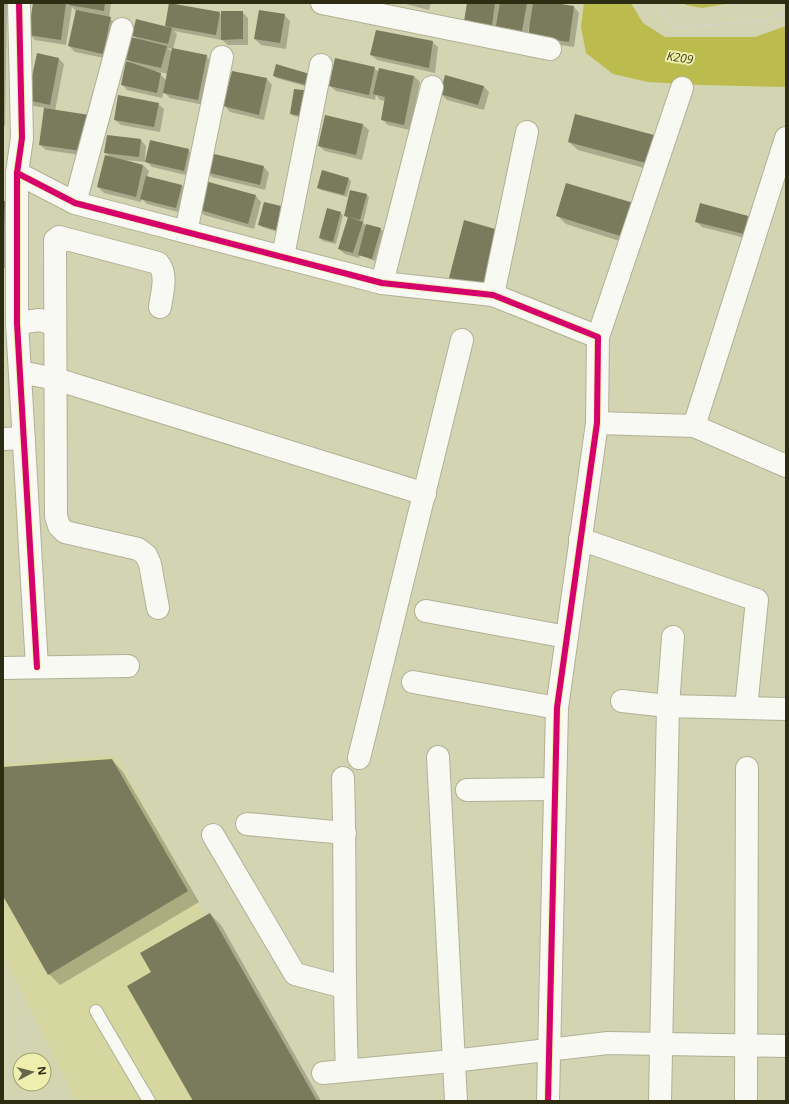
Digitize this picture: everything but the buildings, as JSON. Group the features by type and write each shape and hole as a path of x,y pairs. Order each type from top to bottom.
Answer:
{"street":[{"path":"19,3 13,138 16,173 10,268 17,324 37,667"},
{"path":"322,3 550,49"},
{"path":"76,203 122,29"},
{"path":"186,232 222,57"},
{"path":"283,256 320,65"},
{"path":"382,283 432,87"},
{"path":"548,1101 557,708 597,423 598,337 682,88"},
{"path":"493,295 527,132"},
{"path":"694,426 786,138"},
{"path":"16,173 76,203 382,283 493,295 598,337"},
{"path":"158,608 146,555 138,549 65,532 59,526 56,516 55,240 57,237 158,263 162,268 164,277 160,307"},
{"path":"17,324 40,320 55,324"},
{"path":"359,758 462,340"},
{"path":"20,372 56,379 425,494"},
{"path":"597,423 694,426 786,466"},
{"path":"3,438 24,438"},
{"path":"580,539 756,600 746,708"},
{"path":"426,611 567,637"},
{"path":"660,1101 668,706 672,637"},
{"path":"3,668 128,666"},
{"path":"413,682 557,708"},
{"path":"622,701 668,706 786,709"},
{"path":"438,757 452,1061 456,1101"},
{"path":"746,1101 747,768"},
{"path":"343,778 345,833 344,987 347,1070"},
{"path":"467,790 555,789"},
{"path":"247,824 345,833"},
{"path":"214,835 295,974 344,987"},
{"path":"323,1073 452,1061 608,1043 786,1046"}],"lane":[{"path":"96,1011 149,1101"}],"path":[{"path":"657,3 674,28 768,20 786,13"}],"shaded area":[{"path":"116,756 307,1101 76,1101 3,954 3,764"}],"water":[{"name":"K209","path":"584,3 631,3 643,23 665,37 755,37 786,26 786,87 648,82 613,74 586,53 581,27"},
{"path":"686,3 731,3 702,8 686,5"}],"cycle path":[{"path":"19,3 22,138 17,173 17,323 37,667"},
{"path":"17,173 75,203 382,283 493,295 598,337 597,423 557,708 548,1101"}]}
